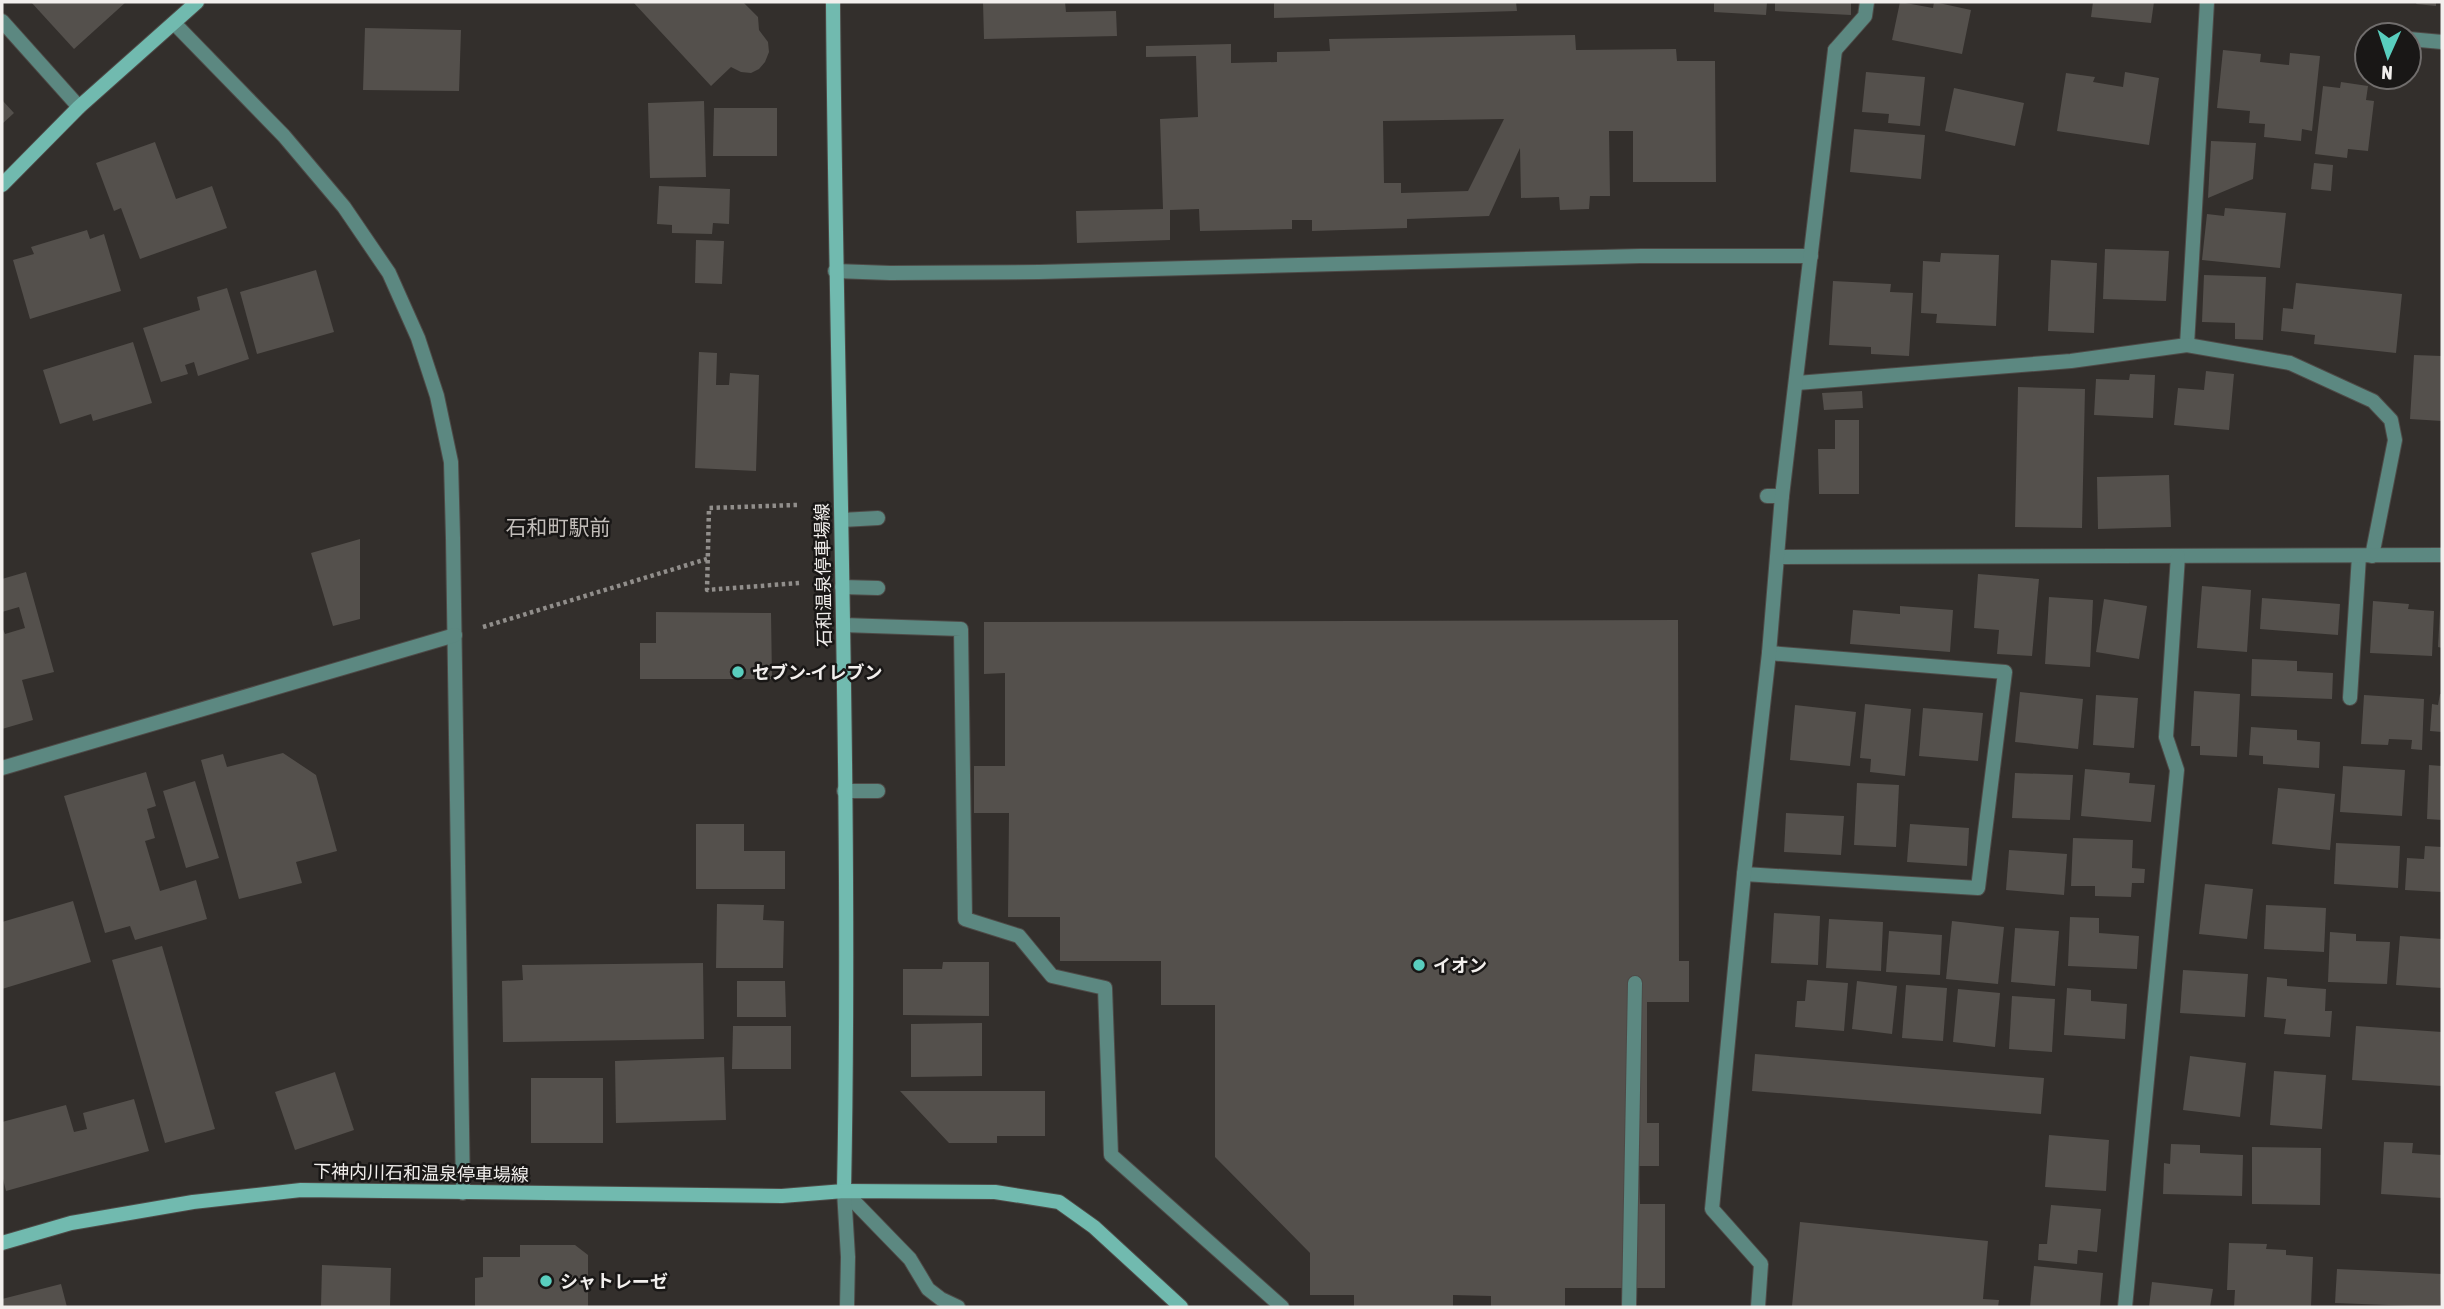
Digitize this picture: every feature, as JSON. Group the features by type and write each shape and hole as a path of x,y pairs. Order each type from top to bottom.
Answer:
{"main road":[{"path":"2,185 79,107 197,2"},
{"name":"石和温泉停車場線","path":"833,2 835,271 843,625 846,1083 844,1191"},
{"name":"下神内川石和温泉停車場線","path":"2,1243 71,1223 193,1202 301,1190 782,1196 844,1191 995,1192 1059,1202 1094,1227 1181,1307"}],"street":[{"path":"1758,1307 1761,1264 1712,1209 1778,557 1774,496 1797,383 1835,50 1865,16 1867,2"},
{"path":"2187,345 2207,2"},
{"path":"2,21 79,107"},
{"path":"174,23 284,136 344,207 389,273 422,350 437,396 451,462 463,1193"},
{"path":"2423,40 2442,42"},
{"path":"835,271 1039,272 1640,256 1811,256"},
{"path":"1797,383 2071,361 2187,345 2290,363 2373,401 2391,421 2395,440 2365,556 2350,698"},
{"path":"842,520 878,518"},
{"path":"1778,557 2442,555"},
{"path":"2125,1307 2177,771 2166,737 2178,556"},
{"path":"842,587 878,589"},
{"path":"843,625 961,629 965,919 1019,936 1052,976 1105,988 1111,1155 1282,1307"},
{"path":"2,768 455,635"},
{"path":"1744,874 1978,888 2004,673 1769,653"},
{"path":"844,791 878,791"},
{"path":"1629,1307 1635,983"},
{"path":"844,1191 848,1257 847,1307"},
{"path":"844,1191 909,1259 928,1289 958,1307"}],"path":[{"path":"797,505 709,508 707,590 799,583"},
{"path":"455,635 708,559"}],"building":[{"path":"31,2 126,2 74,49"},
{"path":"633,2 743,2 758,17 759,30 768,42 769,52 765,62 751,73 731,67 711,86"},
{"path":"983,2 1065,2 1066,12 1116,11 1117,36 984,39"},
{"path":"1274,2 1516,2 1517,11 1274,18"},
{"path":"1714,2 1767,2 1766,15 1714,12"},
{"path":"1775,2 1851,2 1851,15 1775,11"},
{"path":"1900,2 1933,8 1934,2 1971,10 1962,54 1892,40"},
{"path":"2093,2 2154,2 2151,23 2091,17"},
{"path":"2436,2 2436,6 2416,4"},
{"path":"365,28 461,30 459,91 363,90"},
{"path":"1575,35 1576,50 1676,49 1677,61 1715,61 1716,182 1633,182 1633,131 1609,131 1610,196 1590,196 1589,209 1560,210 1559,197 1521,198 1520,148 1489,216 1407,219 1407,228 1312,231 1312,220 1292,220 1292,229 1200,231 1199,209 1170,210 1170,240 1077,243 1076,211 1163,209 1160,119 1198,117 1196,56 1146,57 1146,46 1231,44 1231,63 1277,62 1277,52 1330,51 1329,39","holes":["1504,119 1468,191 1401,193 1401,183 1384,183 1383,121"]},
{"path":"2223,50 2261,54 2260,62 2289,65 2290,53 2320,56 2312,131 2302,129 2301,141 2264,137 2265,124 2249,123 2250,111 2217,108"},
{"path":"1866,72 1925,77 1920,126 1888,123 1889,114 1862,112"},
{"path":"2125,72 2159,78 2149,145 2057,131 2066,73 2095,77 2093,82 2123,87"},
{"path":"2341,82 2353,84 2353,91 2367,91 2366,100 2374,101 2368,151 2348,149 2347,158 2315,154 2323,86 2340,88"},
{"path":"1954,88 2024,103 2015,146 1945,131"},
{"path":"2,100 14,113 2,124"},
{"path":"704,101 706,177 650,178 648,103"},
{"path":"714,108 777,108 777,156 713,156"},
{"path":"1854,129 1925,135 1921,179 1850,172"},
{"path":"2211,141 2256,143 2253,179 2208,198"},
{"path":"155,142 176,199 212,186 227,228 140,259 121,208 114,211 96,163"},
{"path":"2314,163 2333,165 2331,191 2311,189"},
{"path":"659,186 730,189 729,224 713,223 712,234 672,233 672,225 657,224"},
{"path":"2225,208 2286,213 2280,268 2202,260 2207,214 2224,216"},
{"path":"87,230 90,239 104,234 121,291 30,319 13,260 34,254 31,247"},
{"path":"696,240 724,241 722,284 695,283"},
{"path":"2105,249 2169,251 2166,301 2103,299"},
{"path":"1941,253 1999,255 1996,326 1936,323 1937,314 1921,313 1923,261 1940,262"},
{"path":"2051,260 2097,263 2094,333 2048,331"},
{"path":"316,270 334,332 257,354 240,292"},
{"path":"2204,275 2266,277 2263,340 2235,339 2235,323 2202,322"},
{"path":"1833,281 1891,284 1890,292 1913,293 1909,356 1871,354 1871,347 1829,345"},
{"path":"2296,283 2402,294 2396,353 2314,344 2315,335 2281,331 2283,308 2293,309"},
{"path":"227,288 249,359 198,376 194,362 185,365 188,374 161,382 143,328 200,310 197,297"},
{"path":"133,342 152,403 93,421 91,414 60,424 43,370"},
{"path":"699,352 717,353 716,385 729,385 730,373 759,375 756,471 695,468"},
{"path":"2414,355 2442,356 2442,421 2410,419"},
{"path":"2206,371 2234,374 2229,430 2174,425 2178,388 2204,390"},
{"path":"2130,374 2155,375 2153,418 2094,415 2096,379 2129,380"},
{"path":"2018,387 2085,389 2082,528 2015,527"},
{"path":"1862,391 1863,408 1824,410 1822,393"},
{"path":"1835,420 1859,420 1859,494 1819,494 1818,449 1835,449"},
{"path":"2169,475 2171,527 2098,529 2097,477"},
{"path":"360,539 360,619 333,626 311,553"},
{"path":"26,572 54,672 22,680 33,720 2,729 2,627 5,634 25,628 19,607 2,612 2,579"},
{"path":"1978,574 2039,579 2032,656 1997,654 1999,630 1974,628"},
{"path":"2202,586 2251,590 2247,652 2197,648"},
{"path":"2049,597 2093,600 2090,667 2045,664"},
{"path":"2262,598 2340,604 2338,635 2260,629"},
{"path":"2104,599 2147,606 2139,659 2096,652"},
{"path":"2373,601 2409,604 2408,609 2434,611 2432,656 2370,653"},
{"path":"1900,606 1953,610 1950,652 1850,644 1853,610 1900,614"},
{"path":"2442,610 2442,648 2438,647"},
{"path":"656,612 771,613 772,679 640,679 640,643 656,643"},
{"path":"1678,620 1679,961 1689,961 1689,1002 1647,1002 1647,1123 1659,1123 1659,1166 1639,1166 1640,1204 1665,1204 1665,1288 1565,1288 1565,1307 1491,1306 1491,1296 1453,1295 1453,1307 1354,1307 1354,1295 1310,1295 1310,1253 1215,1157 1215,1005 1161,1005 1161,961 1060,961 1060,917 1008,917 1009,813 974,813 974,766 1005,766 1005,673 984,674 984,622"},
{"path":"2252,659 2297,661 2297,671 2333,673 2332,699 2251,696"},
{"path":"2194,691 2240,694 2237,757 2200,755 2200,746 2191,746"},
{"path":"2020,692 2083,699 2078,749 2015,742"},
{"path":"2440,694 2442,732 2430,731 2432,704 2438,705"},
{"path":"2096,695 2138,698 2134,748 2093,745"},
{"path":"2364,695 2424,699 2422,750 2411,749 2412,740 2389,739 2388,745 2361,744"},
{"path":"1865,704 1911,709 1905,776 1870,772 1871,759 1860,758"},
{"path":"1795,705 1856,712 1850,766 1790,760"},
{"path":"1923,708 1983,713 1978,761 1919,756"},
{"path":"2251,727 2297,730 2297,740 2320,742 2319,768 2263,764 2263,756 2249,755"},
{"path":"283,753 316,775 337,851 296,862 302,883 239,899 201,760 223,754 227,767"},
{"path":"2429,765 2442,766 2442,820 2427,819"},
{"path":"2343,766 2405,770 2402,816 2340,812"},
{"path":"2085,769 2130,773 2129,783 2155,785 2151,822 2081,816"},
{"path":"146,772 156,806 147,809 155,838 145,841 160,891 196,880 207,919 135,940 130,926 105,933 64,796"},
{"path":"2015,773 2073,775 2070,820 2012,818"},
{"path":"195,781 219,858 186,868 163,791"},
{"path":"1857,783 1899,785 1896,847 1854,845"},
{"path":"2278,788 2335,794 2330,850 2272,844"},
{"path":"1786,813 1844,816 1841,855 1784,852"},
{"path":"696,824 744,824 744,851 785,851 785,889 696,889"},
{"path":"1910,824 1969,828 1967,866 1907,862"},
{"path":"2073,838 2133,840 2132,868 2145,869 2144,883 2132,883 2131,897 2095,896 2095,886 2071,886"},
{"path":"2336,843 2400,846 2398,888 2334,884"},
{"path":"2425,846 2442,847 2442,892 2405,890 2407,858 2424,859"},
{"path":"2009,850 2067,854 2064,895 2006,890"},
{"path":"2205,884 2253,889 2247,939 2199,934"},
{"path":"73,901 91,962 2,989 2,922"},
{"path":"717,904 764,905 763,920 784,921 783,968 716,968"},
{"path":"2266,905 2326,908 2324,952 2264,949"},
{"path":"1774,913 1820,916 1818,965 1771,963"},
{"path":"2070,917 2099,918 2099,933 2139,936 2137,969 2068,966"},
{"path":"1829,919 1883,922 1881,971 1826,968"},
{"path":"1952,921 2004,927 1998,984 1946,979"},
{"path":"2015,928 2059,931 2055,986 2011,982"},
{"path":"1889,931 1942,935 1940,975 1886,972"},
{"path":"2330,932 2356,934 2356,941 2390,942 2387,984 2328,982"},
{"path":"2400,936 2442,939 2442,988 2396,985"},
{"path":"162,946 215,1129 165,1143 112,960"},
{"path":"943,962 989,962 989,1016 903,1015 903,969 942,969"},
{"path":"703,963 704,1039 503,1042 502,981 523,980 522,965"},
{"path":"2183,970 2248,974 2245,1017 2180,1013"},
{"path":"2267,977 2287,979 2287,986 2326,989 2325,1011 2332,1011 2330,1037 2284,1034 2286,1019 2264,1017"},
{"path":"1807,980 1848,983 1844,1031 1795,1027 1797,1001 1805,1001"},
{"path":"737,981 785,981 786,1017 737,1017"},
{"path":"1857,981 1897,986 1892,1034 1852,1029"},
{"path":"1906,985 1947,988 1943,1041 1902,1038"},
{"path":"2067,988 2091,990 2091,1001 2127,1004 2125,1039 2064,1035"},
{"path":"1958,989 2000,993 1995,1047 1953,1042"},
{"path":"2012,996 2055,999 2052,1052 2009,1049"},
{"path":"982,1023 982,1076 911,1077 911,1024"},
{"path":"733,1026 791,1026 791,1069 732,1069"},
{"path":"2356,1026 2442,1032 2442,1086 2352,1080"},
{"path":"1755,1054 2044,1078 2041,1114 1752,1091"},
{"path":"2190,1056 2246,1063 2240,1117 2183,1110"},
{"path":"724,1057 726,1120 616,1123 615,1061"},
{"path":"2274,1071 2326,1075 2322,1129 2270,1125"},
{"path":"335,1072 354,1130 295,1150 275,1092"},
{"path":"531,1078 603,1078 603,1143 531,1143"},
{"path":"900,1091 1045,1091 1045,1136 997,1136 997,1143 949,1143"},
{"path":"134,1099 149,1151 6,1191 2,1175 2,1122 66,1105 74,1132 87,1129 83,1113"},
{"path":"2049,1135 2109,1140 2106,1191 2045,1187"},
{"path":"2384,1142 2413,1143 2412,1153 2442,1155 2442,1198 2381,1194"},
{"path":"2171,1144 2200,1145 2200,1153 2243,1155 2242,1196 2163,1194 2164,1163 2170,1164"},
{"path":"2252,1147 2321,1148 2320,1205 2252,1204"},
{"path":"2051,1205 2101,1209 2097,1252 2078,1250 2077,1264 2038,1260 2039,1244 2047,1244"},
{"path":"1800,1222 1988,1241 1983,1299 1999,1300 1998,1307 1792,1306"},
{"path":"2229,1243 2267,1244 2266,1249 2286,1250 2286,1255 2313,1257 2311,1307 2234,1307 2235,1290 2227,1290"},
{"path":"520,1245 575,1245 588,1255 588,1307 475,1307 475,1278 483,1277 483,1257 520,1257"},
{"path":"322,1265 391,1268 390,1307 321,1307"},
{"path":"2034,1266 2103,1273 2100,1307 2030,1307"},
{"path":"2337,1269 2442,1274 2440,1307 2335,1303"},
{"path":"2152,1282 2213,1289 2210,1307 2149,1307"},
{"path":"61,1284 67,1307 2,1307 2,1299"}],"place":[{"name":"セブン-イレブン","path":"738,672"},
{"name":"イオン","path":"1419,965"},
{"name":"シャトレーゼ","path":"546,1281"}],"district":[{"name":"石和町駅前","path":"558,527"}]}
